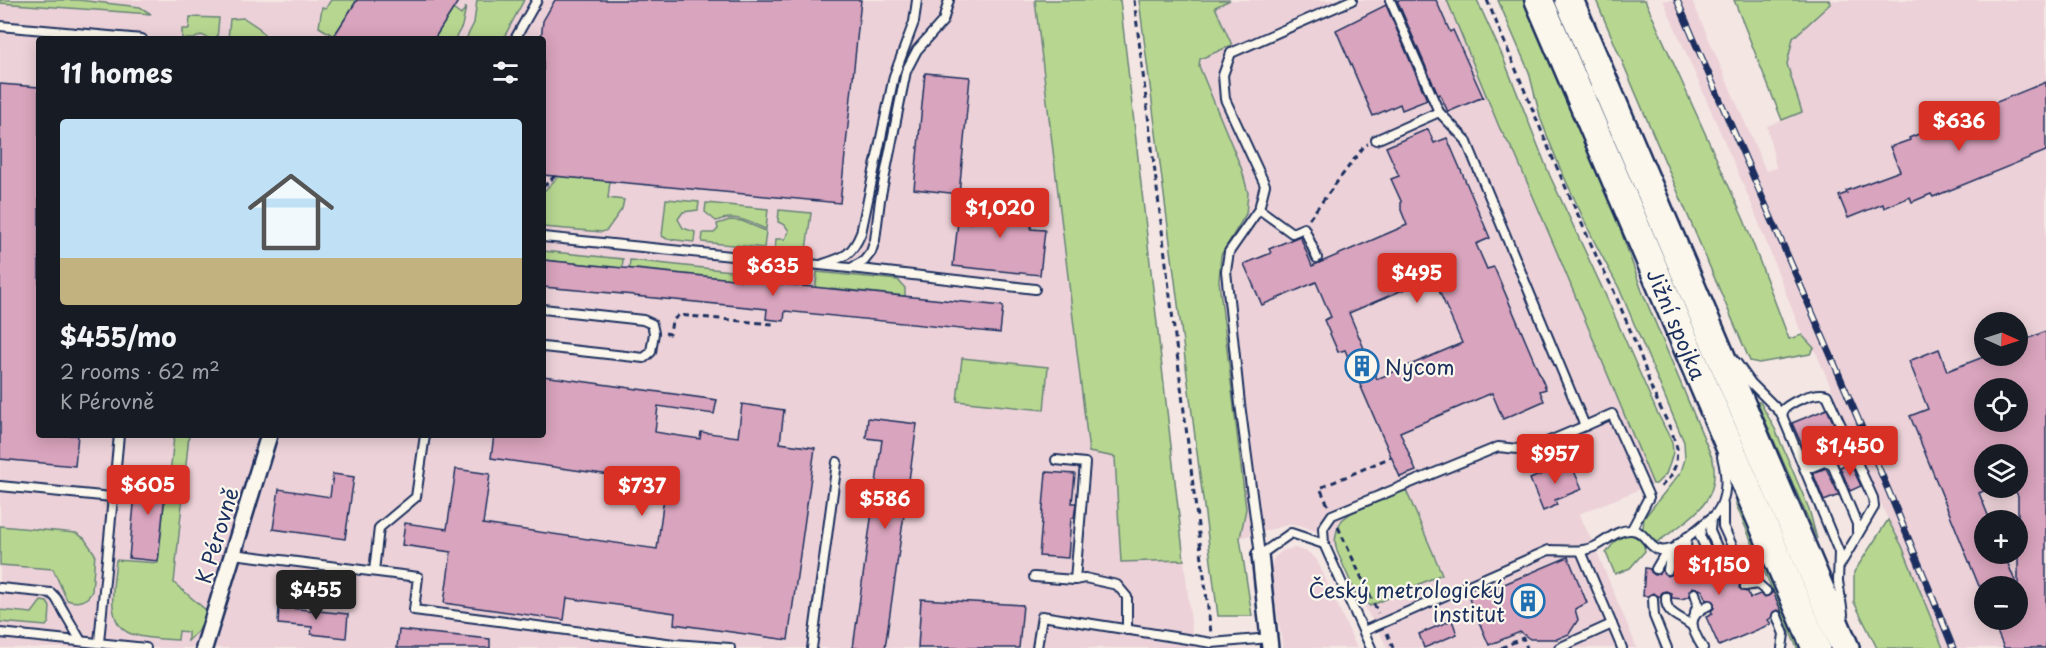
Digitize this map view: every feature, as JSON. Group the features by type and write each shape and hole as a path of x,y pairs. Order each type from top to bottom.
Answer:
{"highway":[{"name":"Jižní spojka","path":"1539,0 1816,648"},
{"name":"Jižní spojka","path":"1569,0 1847,648"}],"street":[{"name":"K Pérovně","path":"204,648 268,438"},
{"path":"1260,555 1270,643"}],"lane":[{"path":"516,36 537,0"},
{"path":"818,265 847,256 856,246 861,233 894,76 914,22 917,0"},
{"path":"849,268 864,261 871,252 875,240 880,200 906,71 917,50 943,21 949,0"},
{"path":"1324,544 1291,533 1260,555 1240,404 1226,271 1229,252 1259,209 1265,185 1225,99 1222,75 1231,53 1352,0"},
{"path":"1390,0 1439,112 1466,140 1585,426"},
{"path":"0,26 109,36"},
{"path":"1376,141 1439,112"},
{"path":"1259,209 1293,233 1304,228 1317,258"},
{"path":"546,237 1035,289"},
{"path":"1700,308 1726,347"},
{"path":"546,309 643,320 652,324 654,333 651,352 644,358 546,347"},
{"path":"1733,357 1751,383 1778,407 1839,552 1838,581 1847,648"},
{"path":"1706,388 1718,441"},
{"path":"1782,416 1784,409 1790,404 1818,394 1827,394 1849,443 1846,453"},
{"path":"1371,648 1324,544 1323,528 1332,515 1498,447 1528,450 1612,414 1649,498 1632,529"},
{"path":"99,642 119,438"},
{"path":"374,571 379,528 416,498 425,438"},
{"path":"1720,451 1725,474 1723,526 1733,548"},
{"path":"1803,464 1809,467 1846,453 1855,456 1874,504 1838,569"},
{"path":"1056,460 1085,463 1075,580"},
{"path":"1825,461 1832,464 1857,527 1856,537"},
{"path":"812,648 837,462"},
{"path":"0,486 112,497"},
{"path":"1656,569 1660,560 1719,511 1723,501"},
{"path":"1712,517 1709,523 1710,531 1720,554"},
{"path":"1702,525 1700,536 1710,558"},
{"path":"1364,631 1549,550 1581,551 1595,547 1620,531 1632,529 1662,551 1676,546"},
{"path":"1687,537 1686,546 1694,565"},
{"path":"1676,546 1684,569"},
{"path":"1668,570 1670,556 1676,546"},
{"path":"1581,551 1622,648"},
{"path":"233,554 418,577 414,610 674,644 730,648"},
{"path":"1744,572 1747,578 1745,586 1758,584 1766,591"},
{"path":"1034,577 1075,580 1085,578 1106,582 1120,588 1126,597 1127,630"},
{"path":"0,588 51,593 81,641"},
{"path":"1693,628 1703,607 1698,603 1695,593"},
{"path":"1666,597 1667,608 1672,614"},
{"path":"1666,648 1654,616 1654,598 1656,605 1686,621 1693,628 1702,647"},
{"path":"1037,648 1042,616 1127,630 1191,644 1270,643"},
{"path":"1777,616 1784,634 1782,648"},
{"path":"1559,648 1612,624"},
{"path":"0,642 3,633 146,648"}],"path":[{"path":"1134,0 1212,643"},
{"path":"1487,0 1554,161 1613,289 1652,390 1672,432 1677,448 1676,464 1671,476 1649,498"},
{"path":"1304,228 1365,145 1376,141"},
{"path":"546,184 555,176"},
{"path":"654,333 670,334 672,321 679,315 773,324 774,320"},
{"path":"1391,457 1320,488 1393,648"},
{"path":"1501,648 1523,639 1527,648"}],"shaded area":[{"path":"78,0 1035,0 1089,452 1115,456 1121,562 1184,560 1194,648 0,648 0,3 150,14 140,7"},
{"path":"1230,0 1447,0 1500,129 1515,154 1562,264 1653,484 1579,514 1637,648 1387,648 1355,592 1337,551 1317,532 1291,524 1240,538 1246,509 1219,281 1221,255 1248,193 1242,170 1199,66 1215,7"},
{"path":"1663,0 1692,0 1766,171 1776,168 1767,126 1802,112 1787,64 1793,38 1830,4 1829,0 2046,0 2046,648 1943,648 1902,546 1888,520 1814,348 1802,335 1751,203"},
{"path":"1295,548 1308,552 1317,560 1357,648 1283,648 1270,569 1274,558 1283,550"}],"green space":[{"path":"0,0 78,0 140,7 151,14 0,3"},
{"path":"331,0 357,0 334,36 319,27 322,7 326,8"},
{"path":"477,0 524,0 505,36 468,36 474,23"},
{"path":"1035,0 1120,0 1184,560 1121,562 1115,457 1089,452"},
{"path":"1139,0 1230,0 1215,7 1232,45 1200,59 1199,66 1242,170 1248,193 1246,214 1221,255 1219,281 1246,509 1240,538 1252,616 1218,616"},
{"path":"1447,0 1477,0 1502,55 1550,176 1672,442 1673,452 1666,474 1656,484 1653,484 1562,264 1515,154 1500,129"},
{"path":"1498,0 1523,0 1614,211 1642,291 1713,460 1713,482 1707,500 1694,515 1657,542 1647,538 1643,528 1644,518 1681,472 1685,459 1684,442 1619,288 1560,168 1541,120 1529,72"},
{"path":"1596,0 1645,0 1744,220 1789,339 1802,335 1814,348 1810,354 1759,363 1750,361"},
{"path":"1734,0 1829,0 1830,4 1793,38 1787,64 1802,112 1782,120"},
{"path":"466,7 462,26 457,36 436,36 453,9 461,15"},
{"path":"190,17 219,18 217,36 182,36 182,29 189,29"},
{"path":"244,18 259,28 265,36 228,36 230,19"},
{"path":"559,176 610,181 608,198 624,200 622,209 607,230 602,232 546,227 546,189"},
{"path":"666,199 699,202 698,210 683,212 678,219 683,228 695,232 694,242 667,239 662,236"},
{"path":"706,203 768,209 766,229 735,218 716,221 705,212"},
{"path":"779,210 811,213 806,250 775,249 776,239 785,239 789,231 785,225 778,222"},
{"path":"730,220 742,221 766,231 764,248 702,242 703,233 714,233 718,229 717,224"},
{"path":"546,251 623,259 622,271 613,267 546,260"},
{"path":"630,260 731,271 732,279 637,269 629,272"},
{"path":"744,272 806,278 807,286 741,280 741,274"},
{"path":"817,272 898,280 905,288 905,296 831,288 815,296"},
{"path":"962,358 1048,367 1044,410 957,401"},
{"path":"1757,402 1760,402 1775,429 1809,509 1817,539"},
{"path":"174,438 189,438 174,583 207,611 201,628 188,641 188,632 179,631 178,640 135,635 125,631 118,624 114,614 113,592 116,560 158,563 167,475 170,475"},
{"path":"1406,490 1442,574 1370,606 1355,592 1337,551 1335,541 1337,530 1342,520 1351,513"},
{"path":"1737,495 1803,648 1797,648 1736,505"},
{"path":"1888,520 1902,546 1943,648 1877,648 1854,602 1854,572"},
{"path":"0,526 76,533 84,538 95,554 92,591 88,597 75,602 67,600 53,569 0,565"},
{"path":"1626,535 1632,535 1643,541 1645,551 1630,568 1615,574 1606,553 1615,541"},
{"path":"41,601 47,602 50,607 49,622 46,626 0,622 0,610 32,613"}],"building":[{"path":"357,0 459,0 436,36 334,36"},
{"path":"555,0 861,0 840,203 546,175 546,36 541,36 543,21"},
{"path":"1397,0 1436,0 1450,32 1453,30 1483,97 1448,112 1440,94 1438,95"},
{"path":"1386,5 1427,100 1402,110 1400,104 1373,116 1336,30"},
{"path":"925,73 970,77 959,194 914,189"},
{"path":"2046,82 2046,151 1933,197 1931,194 1912,202 1910,197 1884,208 1883,204 1848,218 1839,196 1847,193 1846,191 1900,171 1890,147"},
{"path":"0,84 36,87 36,438 78,438 75,466 0,459"},
{"path":"1428,129 1434,143 1447,138 1490,238 1476,244 1487,269 1494,267 1546,389 1540,391 1544,401 1503,419 1492,393 1400,432 1416,471 1400,477 1345,350 1338,352 1324,320 1331,317 1316,282 1262,305 1244,264 1271,253 1269,249 1300,236 1312,266 1407,225 1401,210 1401,201 1391,179 1399,176 1386,147","holes":["1433,277 1462,343 1377,379 1349,313"]},
{"path":"975,199 1034,205 1031,229 1045,230 1040,275 953,266 958,222 972,223"},
{"path":"546,260 1003,306 1000,333 785,311 784,321 766,319 767,309 546,287"},
{"path":"2046,331 2046,648 2004,648 1996,630 2028,630 2028,576 2018,576 2018,564 2028,564 2028,510 2018,510 2018,498 2028,498 2028,444 1974,444 1974,498 1981,498 1986,510 1974,510 1974,564 2008,564 2013,576 1975,576 1910,416 1928,409 1909,361 1939,349 1947,371 1974,361 1974,366 2028,366 2028,339"},
{"path":"546,376 717,400 714,414 658,406 655,432 700,439 701,432 738,437 742,404 784,410 780,443 815,448 788,640 674,624 675,613 567,598 564,620 444,603 451,552 402,545 405,523 447,529 456,469 490,474 483,524 657,549 666,483 491,458 494,438 546,438"},
{"path":"1827,409 1840,437 1828,442 1833,452 1809,461 1792,423"},
{"path":"868,418 917,424 885,648 853,648 882,440 866,438"},
{"path":"1570,462 1582,489 1555,500 1557,505 1543,511 1530,479"},
{"path":"1850,463 1861,486 1850,491 1840,467"},
{"path":"1826,468 1839,495 1824,501 1813,473"},
{"path":"137,472 167,475 158,561 129,558"},
{"path":"1046,472 1075,474 1072,503 1076,503 1074,518 1071,518 1068,558 1039,556"},
{"path":"333,474 354,477 345,539 273,529 279,489 330,497"},
{"path":"1739,546 1750,570 1744,566 1739,569 1741,579 1739,588 1748,592 1750,598 1760,594 1764,597 1768,596 1772,593 1772,589 1782,613 1777,610 1773,612 1768,620 1771,624 1719,646 1706,617 1713,614 1711,611 1714,603 1712,600 1706,600 1702,590 1693,587 1689,591 1690,596 1682,599 1672,598 1671,593 1666,591 1662,592 1660,597 1653,593 1643,596 1645,568 1650,569 1655,575 1662,570 1667,576 1674,571 1686,575 1690,569 1694,571 1698,569 1700,563 1705,560 1710,564 1716,558 1722,560 1728,551 1732,554 1736,553"},
{"name":"Český metrologický institut","path":"1568,557 1587,603 1575,609 1578,620 1569,634 1557,639 1530,639 1520,632 1489,645 1469,599"},
{"path":"921,599 1023,605 1019,648 918,648"},
{"path":"279,607 348,614 346,638 311,634 312,627 278,624"},
{"path":"1452,620 1457,634 1424,648 1419,634"},
{"path":"399,630 490,639 490,648 397,648"}],"railway":[{"path":"1677,0 1852,404 1953,648"}],"place":[{"name":"Nycom","path":"1362,366"},
{"name":"Český metrologický institut","path":"1528,601"}]}
